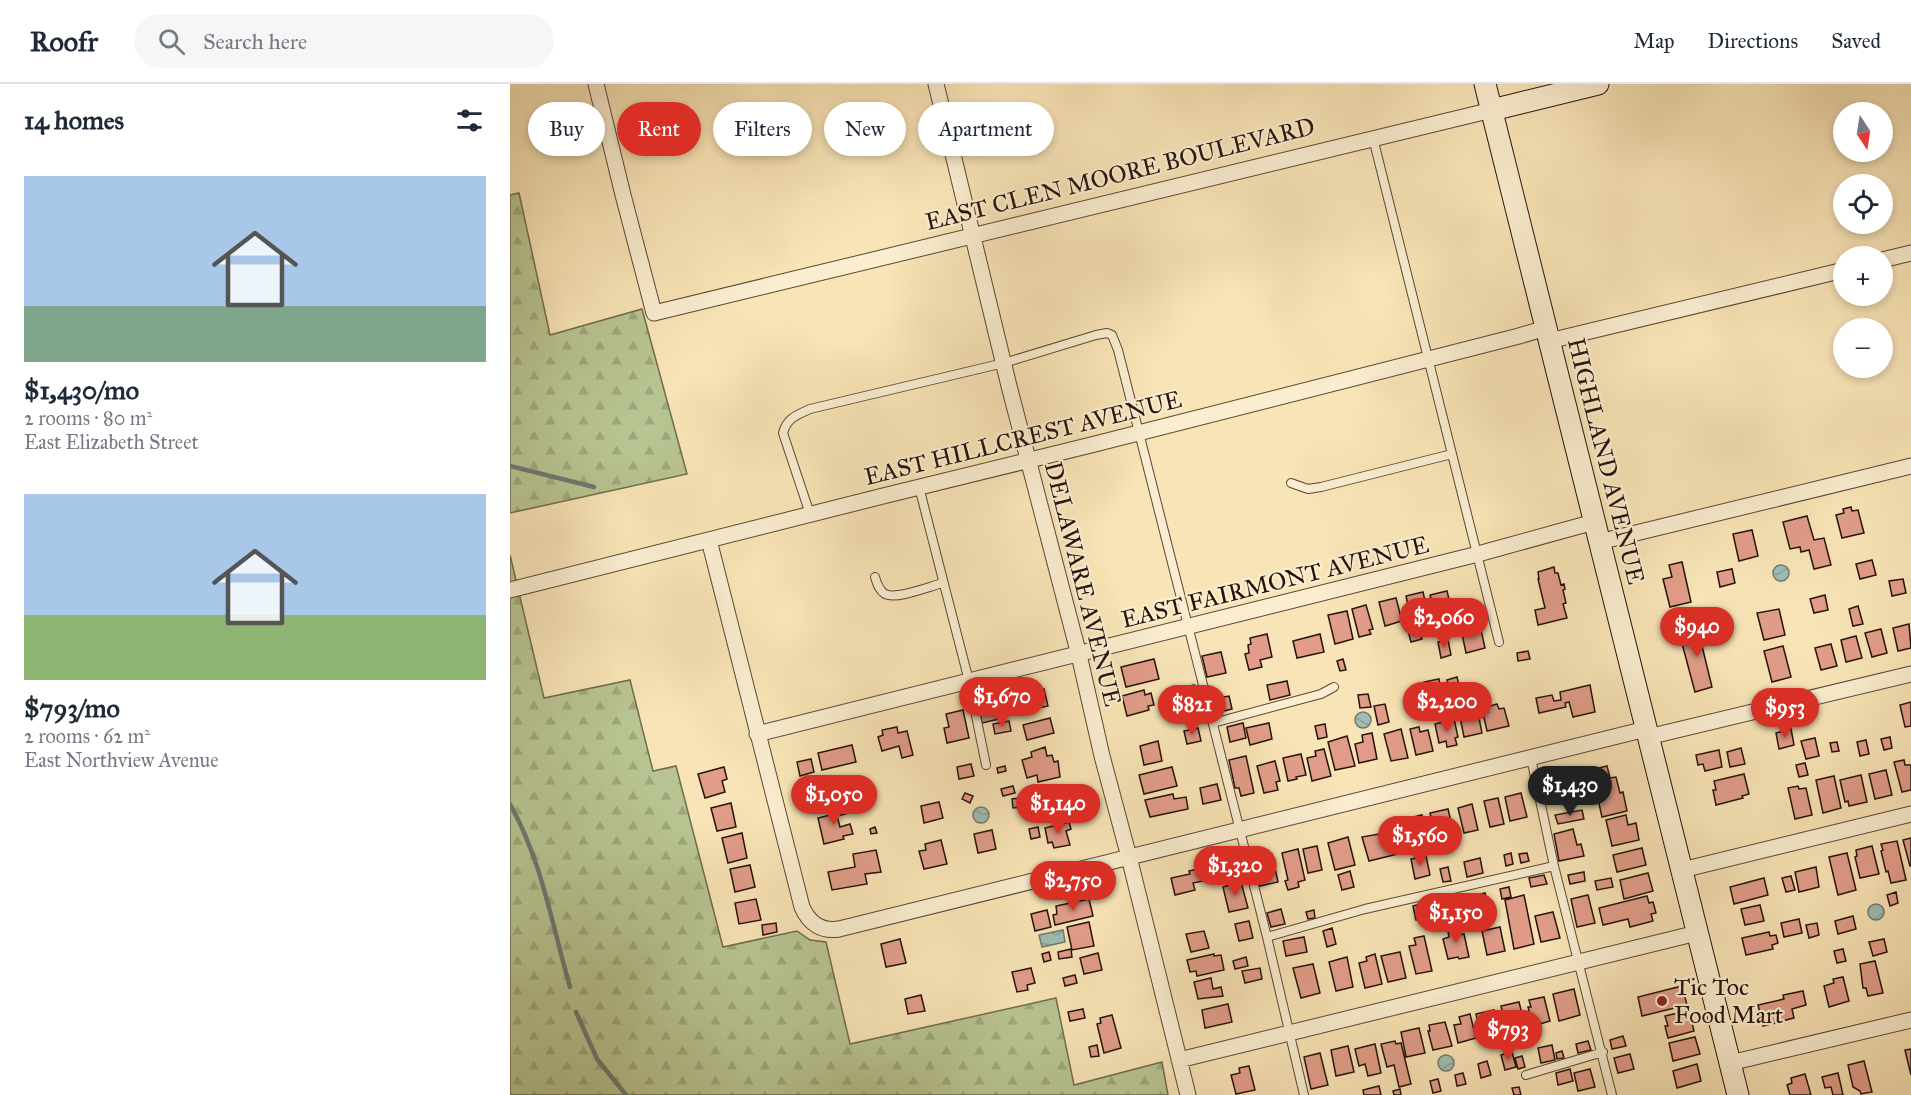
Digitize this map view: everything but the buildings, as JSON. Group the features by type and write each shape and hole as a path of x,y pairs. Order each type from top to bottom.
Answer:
{"main road":[{"name":"HIGHLAND AVENUE","path":"1485,84 1738,1095"},
{"name":"EAST CLEN MOORE BOULEVARD","path":"1492,110 1598,84"}],"street":[{"name":"EAST CLEN MOORE BOULEVARD","path":"596,84 622,195 654,313 1492,110"},
{"name":"DELAWARE AVENUE","path":"936,84 1188,1095"},
{"path":"1893,258 1911,254"},
{"name":"EAST HILLCREST AVENUE","path":"510,590 1428,358 1833,272"},
{"name":"EAST FAIRMONT AVENUE","path":"757,734 1478,554 1597,532 1911,466"},
{"path":"709,540 802,907 810,921 831,930 1531,758 1911,674"},
{"path":"1682,870 1911,814"},
{"path":"1179,1060 1697,933"},
{"path":"1730,1063 1911,1020"}],"lane":[{"path":"1373,138 1499,642"},
{"path":"810,514 783,434 785,424 792,417 821,406 1004,363 1096,335 1107,333 1112,335 1118,350 1189,626 1304,1095"},
{"path":"1291,483 1308,489 1321,487 1452,454"},
{"path":"919,487 969,681 986,765"},
{"path":"875,577 878,587 883,593 889,595 944,583"},
{"path":"1213,723 1321,694 1334,687"},
{"path":"1531,758 1554,866 1603,1052 1612,1095"},
{"path":"1267,937 1365,909 1554,866"},
{"path":"1526,1076 1603,1052"}],"green space":[{"path":"519,193 550,335 642,309 687,474 510,513 510,195"},
{"path":"510,555 544,698 630,680 653,771 676,766 723,947 797,931 810,940 826,942 850,1044 1056,998 1074,1085 1162,1062 1168,1095 510,1095"}],"water":[{"path":"1781,565 1787,567 1789,573 1787,579 1781,581 1775,579 1773,573 1775,567"},
{"path":"1363,712 1369,714 1371,720 1369,726 1363,728 1357,726 1355,720 1357,714"},
{"path":"981,807 987,809 989,815 987,821 981,823 975,821 973,815 975,809"},
{"path":"1876,904 1882,906 1884,912 1882,918 1876,920 1870,918 1868,912 1870,906"},
{"path":"1063,930 1065,942 1042,947 1039,935"},
{"path":"1446,1055 1452,1057 1454,1063 1452,1069 1446,1071 1440,1069 1438,1063 1440,1057"}],"waterway":[{"path":"510,466 594,487"},
{"path":"510,804 538,871 570,987"},
{"path":"576,1012 597,1059 626,1095"}],"place":[{"name":"Tic Toc Food Mart","path":"1662,1001"}]}
